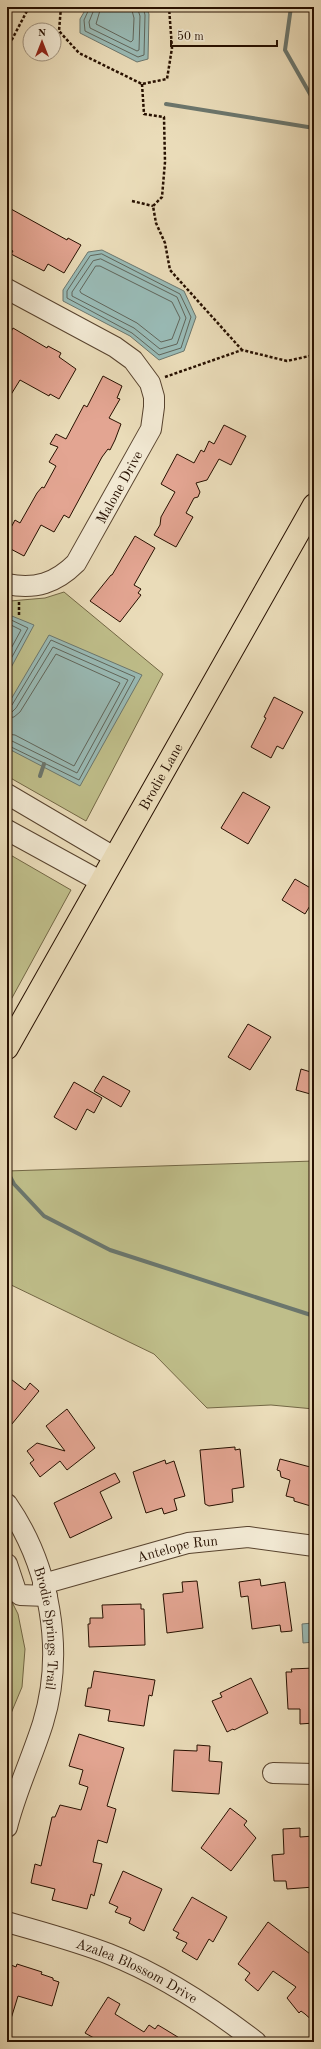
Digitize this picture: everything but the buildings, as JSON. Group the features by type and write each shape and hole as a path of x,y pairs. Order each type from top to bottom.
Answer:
{"main road":[{"name":"Brodie Lane","path":"7,1048 114,856 314,505"}],"street":[{"name":"Malone Drive","path":"7,288 115,347 133,360 150,383 154,408 151,429 76,563 65,574 53,582 35,586 19,587 7,584"},
{"path":"7,794 114,856"},
{"path":"7,830 100,881"},
{"name":"Brodie Springs Trail","path":"7,1504 23,1531 45,1590 53,1646 50,1681 43,1722 7,1827"},
{"name":"Antelope Run","path":"7,1564 16,1591 20,1595 45,1590 188,1543 248,1537 314,1546"},
{"path":"273,1773 314,1774"},
{"name":"Azalea Blossom Drive","path":"7,1922 81,1944 146,1971 185,1992 216,2012 256,2042"}],"path":[{"path":"7,49 29,7"},
{"path":"61,7 59,31 79,53 142,84 167,79 172,48 169,7"},
{"path":"142,84 144,114 164,117 165,162 162,197 153,206"},
{"path":"132,202 153,206"},
{"path":"153,206 156,223 165,243 170,270 242,350"},
{"path":"161,379 242,350 287,360 314,355"},
{"path":"19,600 19,616"}],"shaded area":[{"path":"64,592 163,674 86,821 7,776 7,600 45,598"},
{"path":"7,853 71,890 7,1007"},
{"path":"314,1161 314,1409 271,1405 207,1408 154,1354 7,1283 7,1171"},
{"path":"7,1592 18,1614 25,1649 22,1687 7,1723"}],"water":[{"path":"87,7 146,7 149,14 148,59 137,62 80,33 80,19"},
{"path":"102,250 184,291 196,317 184,351 159,360 130,336 63,301 63,290 88,252"},
{"path":"7,614 34,625 7,675"},
{"path":"49,635 142,675 80,786 7,748 7,706"},
{"path":"312,1623 314,1642 303,1643 302,1624"}],"waterway":[{"path":"291,7 285,50 314,101"},
{"path":"166,104 314,128"},
{"path":"40,776 44,764"},
{"path":"7,1171 14,1184 44,1216 110,1250 314,1316"}]}
